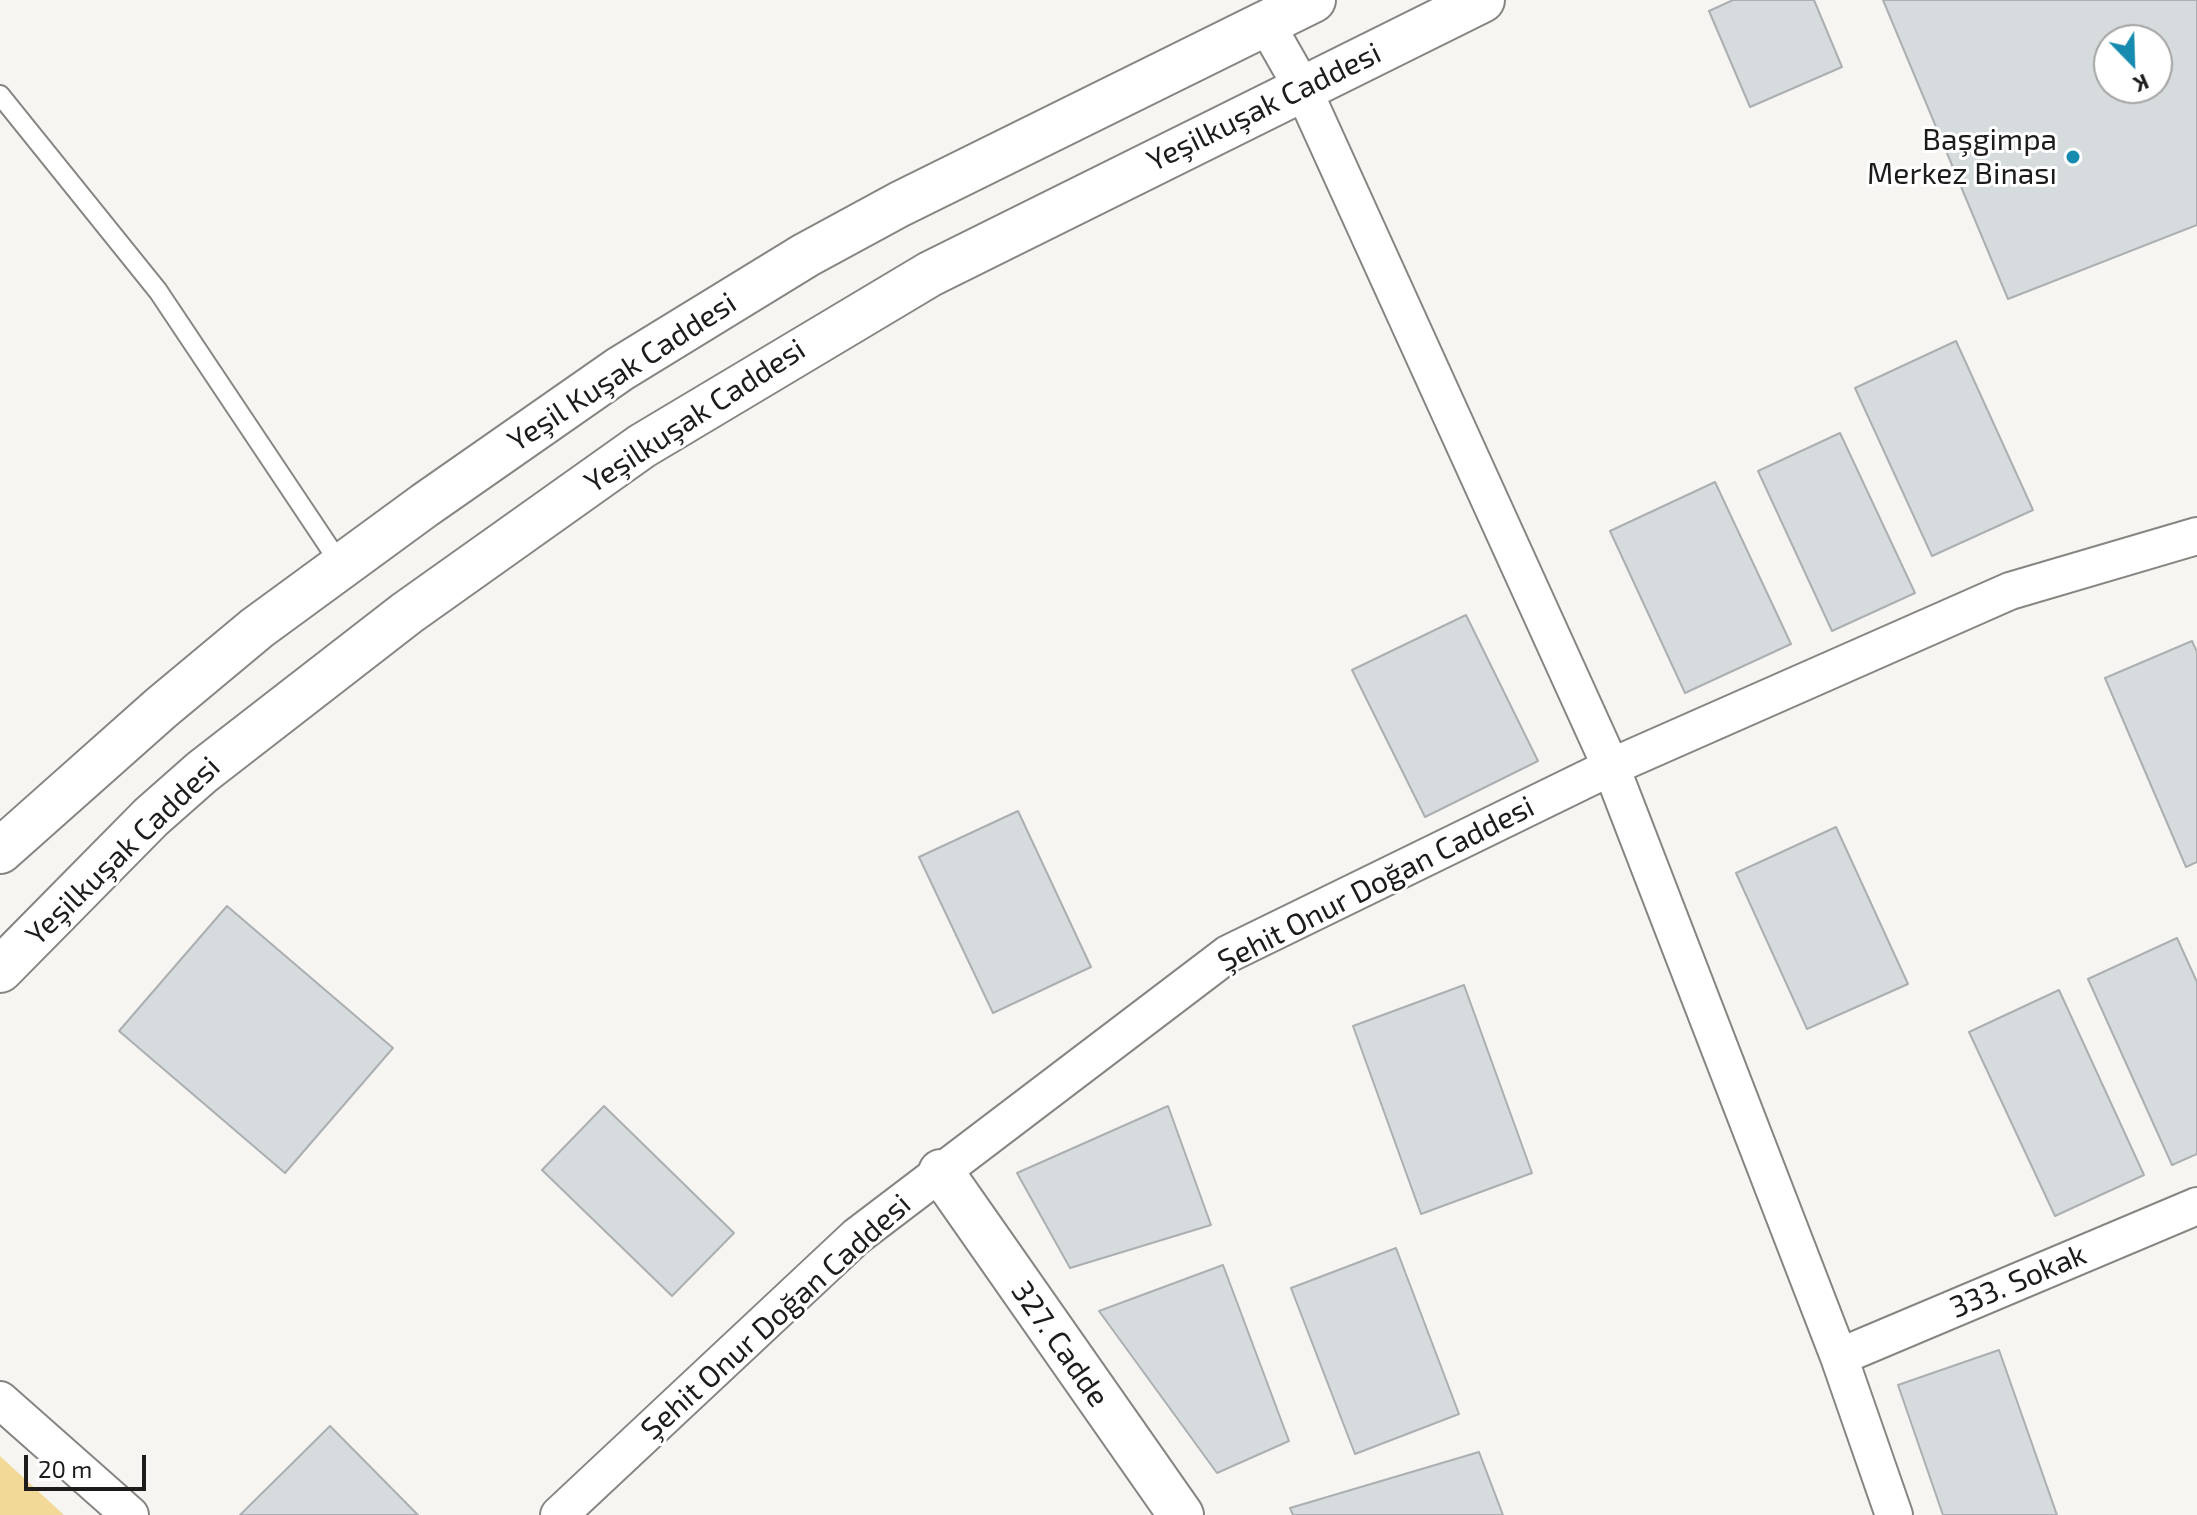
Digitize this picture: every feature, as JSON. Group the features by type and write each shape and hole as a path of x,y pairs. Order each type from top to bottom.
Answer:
{"main road":[{"name":"Yeşil Kuşak Caddesi","path":"0,851 161,708 341,565 620,369 806,255 1019,142 1313,0"},
{"name":"Yeşilkuşak Caddesi","path":"0,970 151,817 202,772 407,613 642,446 930,274 1482,0"},
{"name":"327. Cadde","path":"941,1172 1181,1515"}],"street":[{"path":"1265,22 1302,87 1611,767 1839,1357 1894,1515"},
{"name":"Şehit Onur Doğan Caddesi","path":"559,1515 857,1236 1228,954 1611,767 2010,591 2197,536"},
{"name":"333. Sokak","path":"1839,1357 2197,1206"},
{"path":"0,1400 130,1515"}],"lane":[{"path":"0,95 158,291 341,565"}],"shaded area":[{"path":"0,1456 64,1515 0,1515"}],"building":[{"path":"1733,0 1814,0 1842,67 1750,107 1709,11"},
{"name":"Başgimpa Merkez Binası","path":"1883,0 2197,0 2197,225 2008,299"},
{"path":"1956,341 2033,510 1932,556 1855,388"},
{"path":"1840,433 1915,593 1832,631 1758,471"},
{"path":"1715,482 1791,644 1685,693 1610,531"},
{"path":"1466,615 1538,761 1425,817 1352,670"},
{"path":"2192,641 2197,652 2197,862 2186,867 2105,678"},
{"path":"1018,811 1091,967 993,1013 919,857"},
{"path":"1836,827 1908,984 1807,1029 1736,873"},
{"path":"227,906 393,1048 285,1173 119,1031"},
{"path":"2177,938 2197,982 2197,1154 2172,1165 2088,979"},
{"path":"1464,985 1532,1173 1421,1214 1353,1026"},
{"path":"2059,990 2144,1175 2055,1216 1969,1032"},
{"path":"604,1106 734,1233 672,1296 542,1170"},
{"path":"1168,1106 1211,1225 1070,1268 1017,1173"},
{"path":"1396,1248 1459,1414 1355,1454 1291,1288"},
{"path":"1223,1265 1289,1441 1217,1473 1099,1311"},
{"path":"1999,1350 2057,1515 1943,1515 1898,1385"},
{"path":"330,1426 418,1515 240,1515"},
{"path":"1479,1452 1503,1515 1293,1515 1290,1508"}],"place":[{"name":"Başgimpa Merkez Binası","path":"2073,157"}]}
